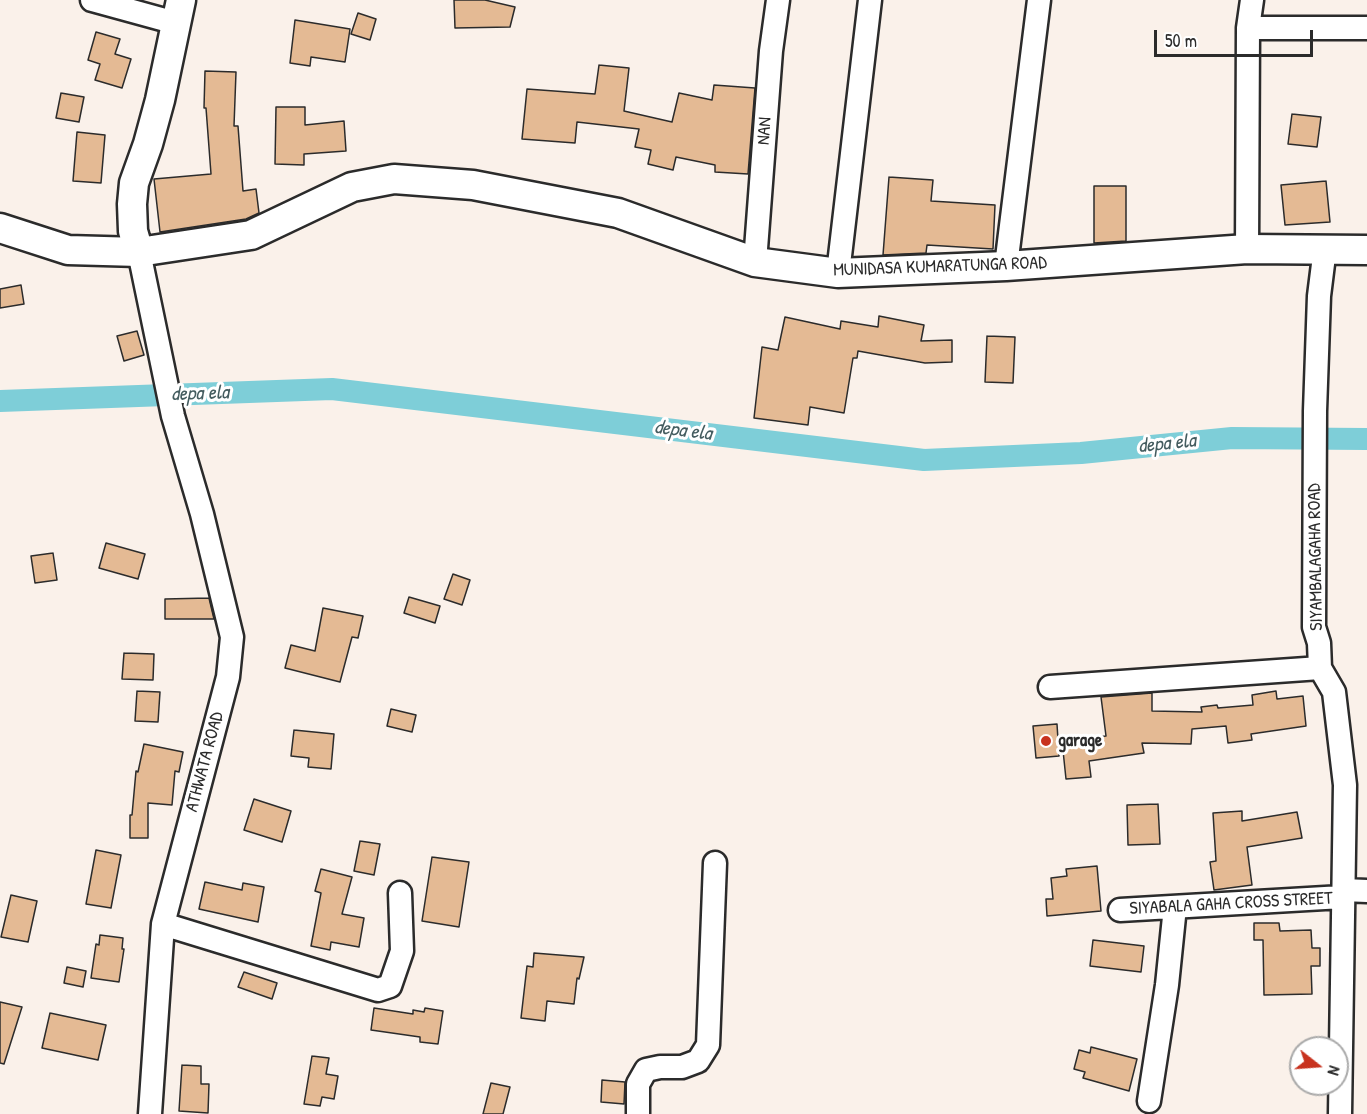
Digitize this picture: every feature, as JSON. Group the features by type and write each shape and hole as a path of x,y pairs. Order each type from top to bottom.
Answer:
{"street":[{"path":"92,0 178,11 157,111 134,183 133,231 139,252"},
{"name":"NAN","path":"755,262 771,51 778,0"},
{"path":"838,273 870,0"},
{"path":"1006,266 1039,0"},
{"path":"1247,249 1248,28 1252,0"},
{"path":"1248,28 1367,28"},
{"name":"MUNIDASA KUMARATUNGA ROAD","path":"0,228 68,250 139,252 251,235 352,187 394,178 473,185 618,213 755,262 838,273 1006,266 1247,249 1367,250"},
{"name":"SIYAMBALAGAHA ROAD","path":"1325,248 1319,296 1315,411 1314,627 1319,643 1320,669 1334,692 1345,784 1340,1114"},
{"name":"ATHWATA ROAD","path":"139,252 173,416 202,514 232,637 228,677 163,924 150,1114"},
{"path":"1050,687 1320,669"},
{"path":"638,1114 638,1084 646,1070 660,1067 682,1067 699,1061 708,1045 715,863"},
{"name":"SIYABALA GAHA CROSS STREET","path":"1120,910 1367,891"},
{"path":"163,924 378,990 390,986 402,951 400,893"},
{"path":"1149,1101 1167,985 1175,907"}],"building":[{"path":"454,0 485,0 515,7 510,27 455,28"},
{"path":"358,13 376,19 370,40 351,34"},
{"path":"295,20 350,29 345,62 311,57 310,66 290,63"},
{"path":"96,32 120,39 115,54 131,59 122,88 95,80 100,64 88,60"},
{"path":"599,65 629,68 624,111 672,122 679,93 712,100 714,85 755,88 748,174 715,172 715,165 676,157 673,170 648,164 651,150 635,147 639,129 577,122 575,143 522,139 527,89 595,94"},
{"path":"205,71 236,72 234,126 238,126 243,191 256,189 259,213 246,219 160,232 154,179 211,174 206,108 204,108"},
{"path":"61,93 84,97 79,122 56,118"},
{"path":"276,107 305,107 305,125 344,121 346,151 304,154 304,165 275,164"},
{"path":"1292,114 1321,117 1317,147 1288,144"},
{"path":"77,132 105,135 101,183 73,181"},
{"path":"889,177 933,180 931,201 995,205 993,249 927,245 926,253 883,255"},
{"path":"1326,181 1330,222 1285,225 1281,185"},
{"path":"1094,186 1126,186 1126,241 1094,243"},
{"path":"21,285 24,304 0,308 0,289"},
{"path":"879,316 924,325 921,341 952,340 952,362 925,363 858,351 857,358 853,358 844,413 810,407 808,425 754,418 762,347 778,350 785,317 840,329 841,321 878,327"},
{"path":"137,331 144,355 124,361 117,336"},
{"path":"987,336 1015,337 1013,383 985,382"},
{"path":"106,543 145,554 138,579 99,568"},
{"path":"53,553 57,580 35,583 31,556"},
{"path":"453,574 470,580 462,605 444,599"},
{"path":"409,597 440,606 435,623 404,613"},
{"path":"209,598 214,619 165,619 165,599"},
{"path":"323,608 363,616 358,638 352,637 340,682 285,668 291,645 315,651"},
{"path":"124,653 154,654 153,680 122,679"},
{"path":"137,691 160,692 158,722 135,721"},
{"path":"1276,691 1277,699 1303,696 1306,726 1251,734 1252,740 1228,743 1226,726 1192,729 1191,744 1142,743 1144,753 1089,761 1091,777 1066,779 1062,741 1106,736 1101,697 1152,693 1152,711 1202,712 1201,707 1253,705 1252,695"},
{"path":"391,709 416,715 412,732 387,726"},
{"name":"garage","path":"1057,724 1059,756 1036,758 1033,726"},
{"path":"294,730 334,734 331,769 308,767 309,758 291,756"},
{"path":"144,744 183,752 179,772 175,771 172,805 148,803 148,838 130,838 130,815 132,815 136,771 138,772"},
{"path":"254,799 291,811 282,842 244,830"},
{"path":"1158,804 1160,844 1128,845 1127,805"},
{"path":"1242,811 1242,821 1297,812 1302,838 1247,847 1252,885 1214,890 1210,862 1216,861 1213,813"},
{"path":"360,841 380,844 374,875 354,871"},
{"path":"96,850 121,855 111,908 86,904"},
{"path":"432,857 469,862 459,927 422,921"},
{"path":"1097,866 1101,911 1047,916 1046,899 1053,899 1051,878 1067,876 1066,869"},
{"path":"321,869 352,877 342,914 364,918 359,947 331,942 330,950 311,946 321,893 315,891"},
{"path":"205,882 242,890 243,883 264,887 258,922 199,909"},
{"path":"11,895 37,901 28,942 1,937"},
{"path":"1254,923 1279,923 1280,931 1311,930 1312,948 1320,948 1320,966 1311,966 1312,994 1264,995 1263,940 1254,940"},
{"path":"100,935 123,938 122,949 124,949 119,982 91,978 96,944 99,945"},
{"path":"1093,940 1144,946 1141,972 1090,966"},
{"path":"534,953 584,957 579,979 577,978 574,1004 547,1001 545,1021 521,1018 527,966 533,967"},
{"path":"67,967 86,971 83,987 64,983"},
{"path":"244,972 277,983 272,999 238,987"},
{"path":"0,1002 22,1007 4,1064 0,1063"},
{"path":"374,1008 413,1014 413,1010 424,1012 425,1008 443,1011 438,1044 420,1042 420,1037 371,1030"},
{"path":"50,1013 106,1025 98,1060 42,1048"},
{"path":"1091,1047 1137,1059 1129,1091 1083,1078 1085,1072 1074,1069 1079,1050 1090,1053"},
{"path":"312,1056 329,1058 326,1074 338,1076 334,1099 322,1097 320,1106 304,1104"},
{"path":"182,1065 201,1066 201,1084 209,1084 208,1113 179,1111"},
{"path":"602,1080 625,1082 624,1104 601,1102"},
{"path":"491,1083 510,1087 503,1114 483,1114"}],"waterway":[{"name":"depa ela","path":"0,401 332,389 924,460 1081,453 1232,438 1367,439"}],"place":[{"name":"garage","path":"1046,741"}]}
